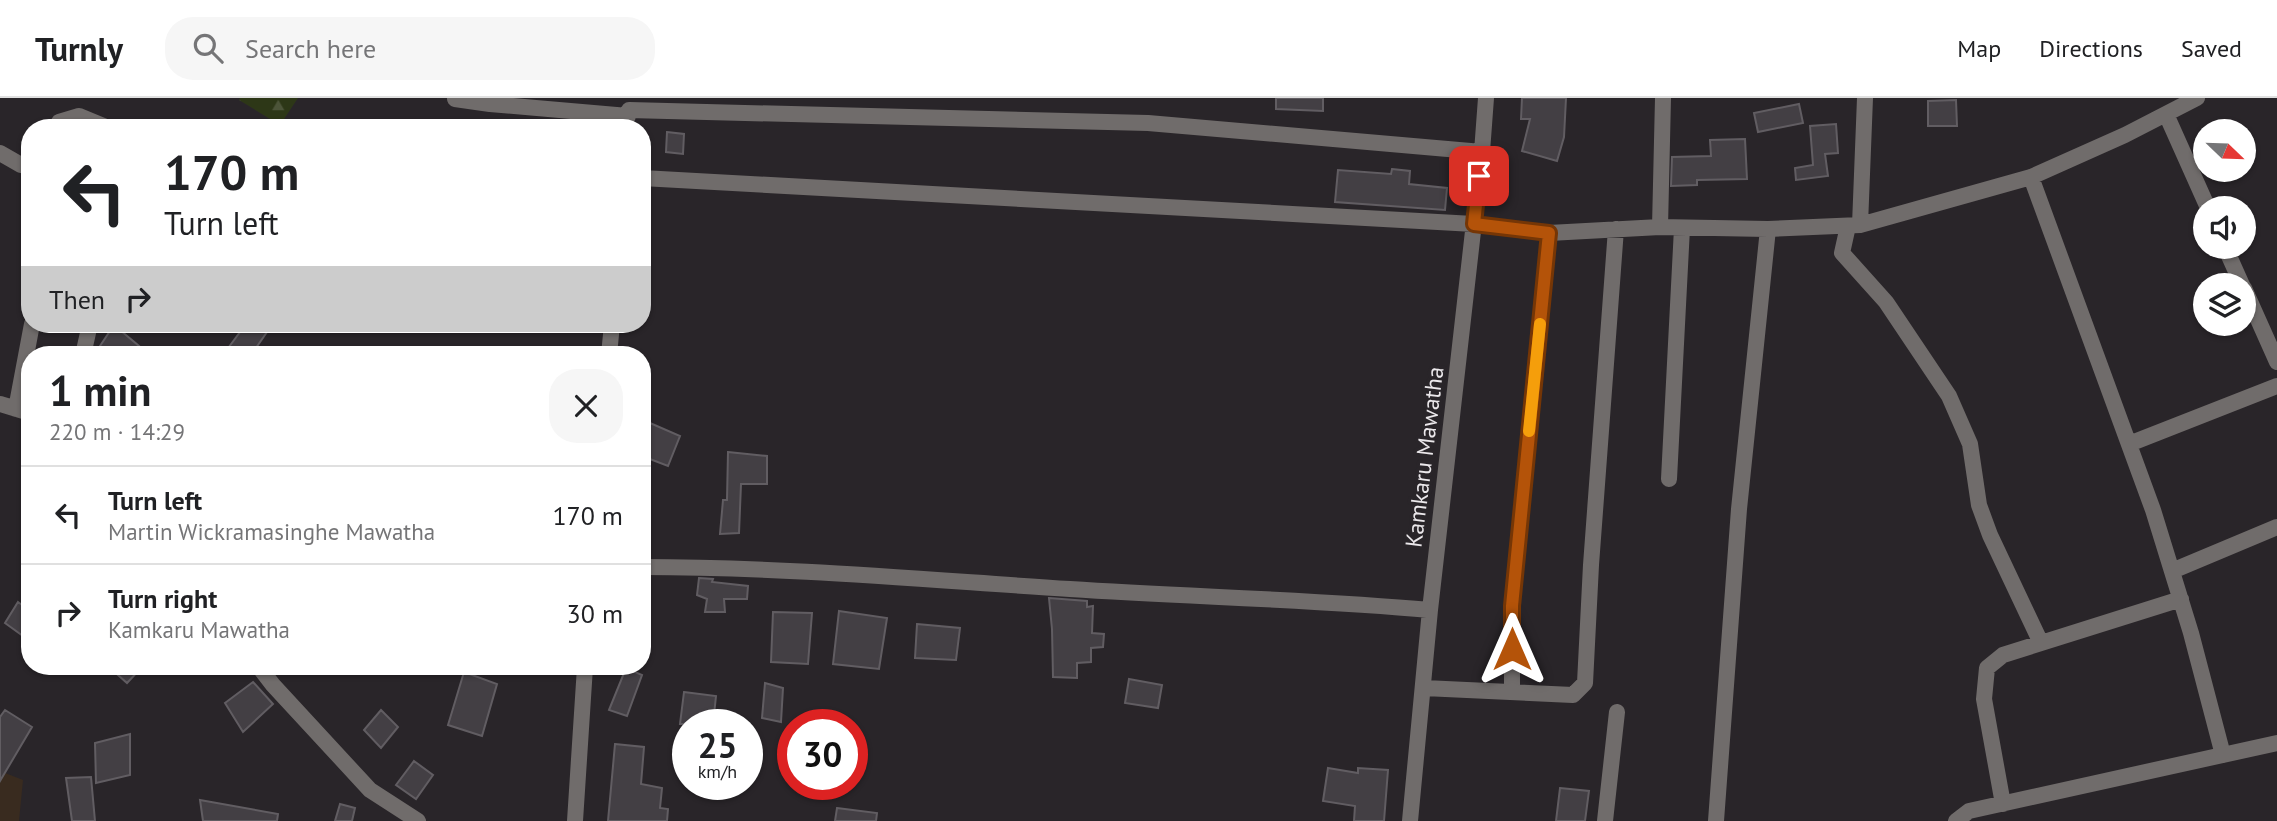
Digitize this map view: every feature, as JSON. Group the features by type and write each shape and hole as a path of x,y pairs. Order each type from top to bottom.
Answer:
{"street":[{"name":"Kamkaru Mawatha","path":"1410,821 1430,610 1486,98"},
{"path":"1660,227 1663,98"},
{"path":"1865,98 1854,225 1842,253 1886,302 1949,396 1970,444 1979,505 1990,535 2041,643"},
{"path":"651,178 1474,224 1549,233 1660,227 1768,229 1854,225 2031,177 2125,135 2197,98"},
{"path":"455,99 490,104 628,113 1148,122 1482,152"},
{"path":"2166,114 2203,196"},
{"path":"69,119 79,116 86,119"},
{"path":"0,153 21,164"},
{"path":"2031,177 2153,510 2181,599 2223,755"},
{"path":"1669,479 1682,228"},
{"path":"1424,688 1573,695 1584,682 1616,229"},
{"path":"1716,821 1739,509 1768,229"},
{"path":"1512,692 1512,606 1549,233"},
{"path":"2256,315 2277,362"},
{"path":"2129,444 2277,386"},
{"path":"0,404 21,410"},
{"path":"2172,571 2277,527"},
{"path":"651,567 743,568 1073,589 1338,602 1430,610"},
{"path":"2003,804 1984,699 1987,668 2003,655 2181,599"},
{"path":"265,675 370,790 418,821"},
{"path":"575,821 584,675"},
{"path":"1605,821 1617,712"},
{"path":"1955,821 1969,811 2277,743"}],"shaded area":[{"path":"0,771 23,780 19,821 0,821"}],"green space":[{"path":"298,98 284,119 270,119 239,100"}],"building":[{"path":"1276,98 1323,98 1323,111 1276,109"},
{"path":"1522,98 1566,98 1564,137 1557,161 1522,151 1530,119 1521,119"},
{"path":"1956,100 1957,126 1928,126 1928,101"},
{"path":"1799,104 1803,123 1758,132 1754,113"},
{"path":"1836,124 1838,153 1825,154 1828,176 1796,180 1795,168 1813,165 1810,126"},
{"path":"667,132 684,134 683,154 666,152"},
{"path":"1745,139 1747,179 1697,180 1697,185 1671,186 1672,157 1711,156 1710,140"},
{"path":"1392,169 1410,171 1409,184 1447,188 1445,210 1335,202 1338,170 1391,174"},
{"path":"109,333 124,333 139,346 100,346"},
{"path":"239,333 266,333 257,346 230,346"},
{"path":"651,423 680,436 668,466 651,459"},
{"path":"728,452 767,456 767,484 741,484 739,533 720,534 723,500 727,500"},
{"path":"699,578 748,586 747,599 724,599 725,612 705,612 707,599 697,595"},
{"path":"1049,598 1087,601 1087,607 1093,606 1092,633 1104,634 1103,647 1091,648 1091,662 1077,663 1077,678 1053,677"},
{"path":"18,602 21,604 21,635 5,623"},
{"path":"839,611 887,618 879,669 833,664"},
{"path":"773,612 812,613 808,664 771,662"},
{"path":"917,624 960,628 956,660 915,658"},
{"path":"118,675 134,675 127,683"},
{"path":"463,675 472,675 497,684 482,736 448,725"},
{"path":"623,675 642,675 627,716 609,710"},
{"path":"1129,679 1162,685 1158,708 1125,703"},
{"path":"253,682 273,704 243,732 225,703"},
{"path":"765,683 783,688 782,709 777,709 777,721 763,718"},
{"path":"684,692 716,696 715,709 682,709"},
{"path":"5,710 32,727 0,781 0,717"},
{"path":"381,710 398,727 381,748 364,730"},
{"path":"130,734 130,775 96,783 95,743"},
{"path":"615,744 644,747 641,784 662,788 660,808 668,809 667,821 608,821"},
{"path":"414,761 433,775 416,799 396,785"},
{"path":"1328,768 1358,773 1358,768 1388,770 1384,821 1354,821 1355,806 1323,801"},
{"path":"91,777 95,821 72,821 66,778"},
{"path":"1560,788 1589,791 1585,821 1556,821"},
{"path":"200,800 278,814 277,821 203,821"},
{"path":"340,804 355,808 352,821 335,821"},
{"path":"837,808 877,813 876,821 835,821"}],"slow traffic":[{"path":"1529,431 1540,324"}],"route":[{"path":"1479,176 1474,224 1549,233 1512,606 1512,649"}]}
